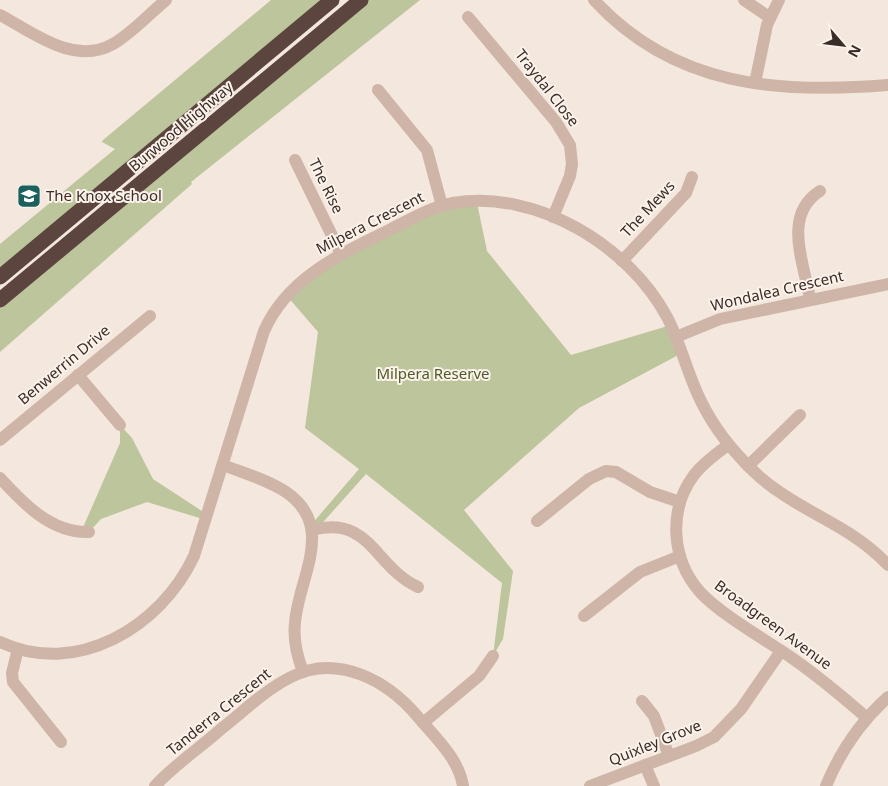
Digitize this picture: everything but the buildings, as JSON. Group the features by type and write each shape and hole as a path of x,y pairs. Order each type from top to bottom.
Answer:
{"highway":[{"name":"Burwood Highway","path":"0,277 332,0"},
{"name":"Burwood Highway","path":"0,300 362,0"}],"street":[{"path":"0,15 65,49 83,52 99,50 115,43 166,0"},
{"path":"594,0 627,31 667,56 706,72 755,83 811,90 888,86"},
{"path":"744,0 769,17"},
{"path":"755,83 769,17 779,0"},
{"name":"Traydal Close","path":"468,17 556,122 570,145 572,164 570,176 553,217"},
{"path":"378,90 427,150 442,206"},
{"name":"The Rise","path":"295,160 340,254"},
{"name":"The Mews","path":"622,261 686,193 692,177"},
{"path":"810,299 798,238 798,221 807,200 820,191"},
{"name":"Milpera Crescent","path":"0,642 18,649 50,654 89,650 118,637 160,605 183,578 194,556 269,319 283,300 301,281 340,254 442,206 468,202 492,202 523,208 553,217 592,238 622,261 659,304 676,337 701,402 728,444 748,466 781,494 847,530 888,565"},
{"name":"Wondalea Crescent","path":"676,337 720,319 810,299 888,285"},
{"name":"Benwerrin Drive","path":"0,440 150,316"},
{"path":"78,376 120,425"},
{"path":"748,466 800,415"},
{"name":"Broadgreen Avenue","path":"728,444 700,468 689,483 680,502 676,532 680,556 690,578 707,599 830,685 867,718"},
{"path":"223,465 286,492 303,509 312,530 311,555 295,622 295,643 303,672"},
{"path":"537,521 590,479 606,471 616,472 650,492 680,502"},
{"path":"0,478 26,507 38,516 71,530 89,532"},
{"path":"312,530 338,526 352,530 402,578 418,587"},
{"path":"584,616 640,572 680,556"},
{"path":"18,649 12,672 13,682 61,742"},
{"name":"Quixley Grove","path":"590,786 703,743 724,728 741,710 781,651"},
{"path":"423,722 479,676 493,656"},
{"name":"Tanderra Crescent","path":"155,786 268,691 303,672 337,669 367,676 399,696 423,722 454,761 463,786"},
{"path":"826,786 845,748 867,718 888,697"},
{"path":"642,700 654,716 669,756"},
{"path":"645,765 654,786"}],"green space":[{"path":"271,0 332,0 0,277 0,244 115,149 102,142 103,140"},
{"path":"361,0 420,0 191,182 192,184 0,352 0,300"},
{"name":"Milpera Reserve","path":"477,203 487,251 571,355 671,325 682,353 579,408 464,510 513,571 503,639 493,656 502,583 366,474 317,529 311,525 359,469 305,428 318,332 287,296 301,281 430,210"},
{"path":"120,425 132,438 153,479 208,515 206,520 147,502 101,519 89,532 81,532 120,443"}],"place":[{"name":"The Knox School","path":"29,196"}]}
